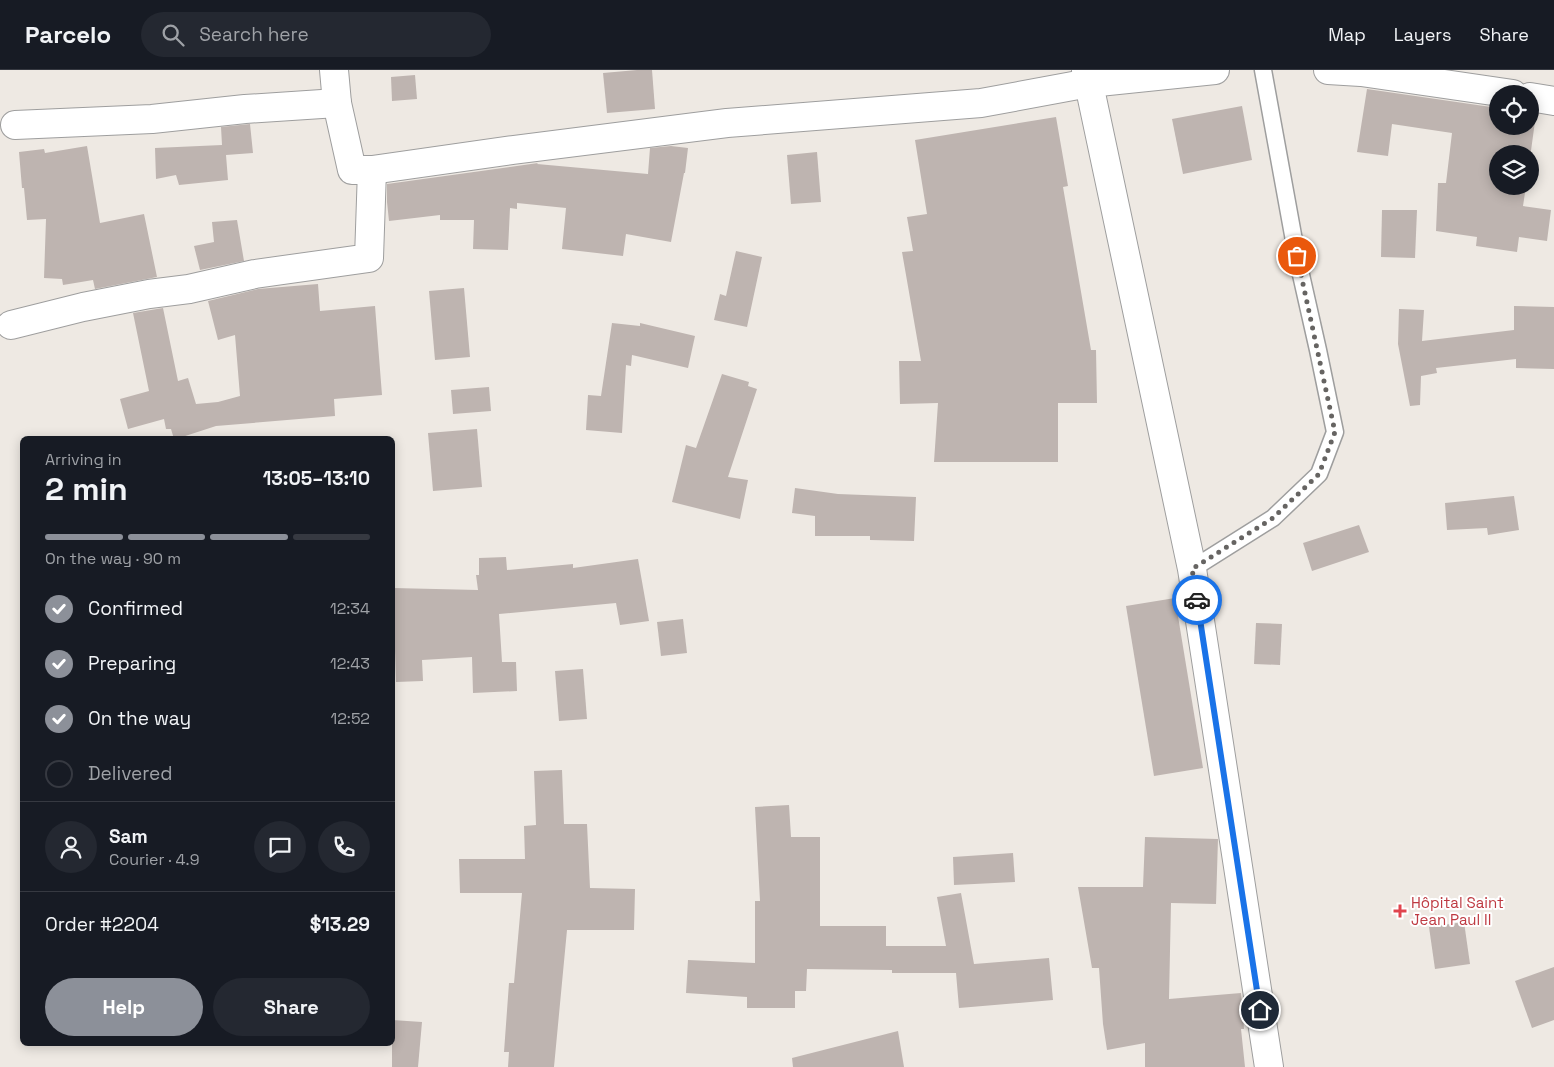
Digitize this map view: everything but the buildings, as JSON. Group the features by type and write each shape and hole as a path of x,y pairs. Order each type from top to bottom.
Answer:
{"street":[{"path":"334,70 337,103 352,170 372,170 727,123 981,103 1087,77 1215,70"},
{"path":"1328,70 1361,72 1489,91"},
{"path":"1087,77 1192,569 1269,1067"},
{"path":"1539,98 1554,101"},
{"path":"15,125 152,119 245,109 337,103"},
{"path":"10,325 83,307 149,294 189,289 255,274 369,258 372,170"}],"lane":[{"path":"1192,569 1273,518 1319,474 1335,432 1297,256 1263,70"}],"way so far":[{"path":"1197,600 1192,569 1273,518 1319,474 1335,432 1297,256"}],"place":[{"name":"Hôpital Saint Jean Paul II","path":"1400,911"}],"route":[{"path":"1197,600 1260,1010"}]}
